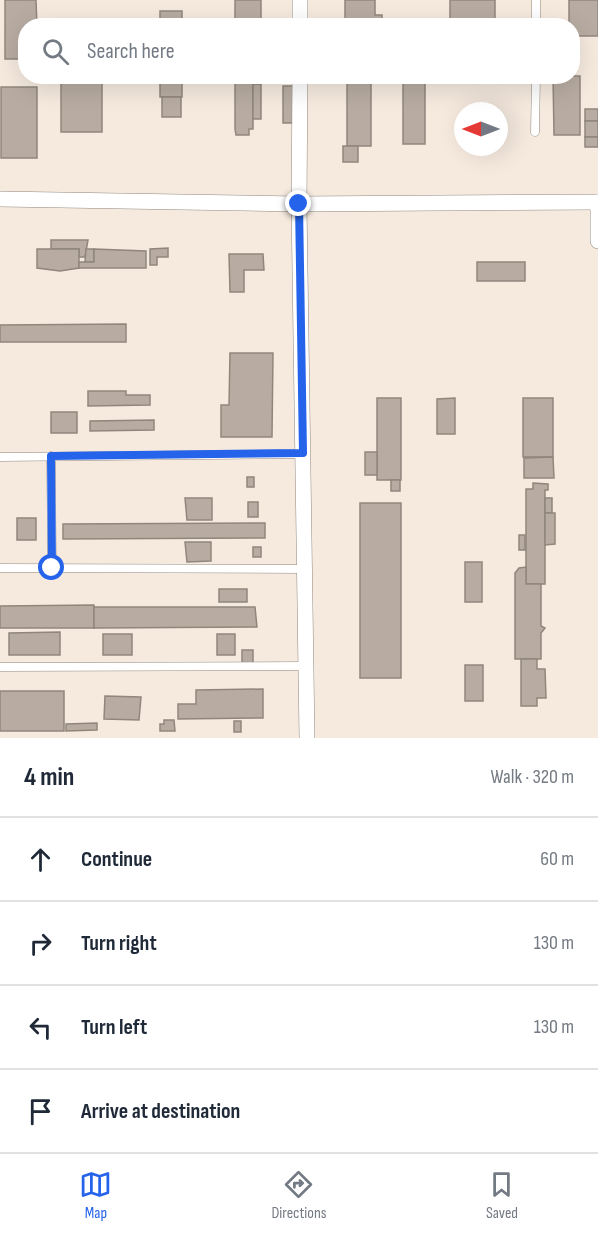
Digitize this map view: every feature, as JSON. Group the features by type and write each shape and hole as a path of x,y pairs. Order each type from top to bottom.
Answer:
{"street":[{"path":"300,0 300,18"},
{"path":"300,84 299,204 307,738"},
{"path":"0,199 299,204 598,202 598,241"}],"lane":[{"path":"536,0 536,18"},
{"path":"535,132 536,84"},
{"path":"0,457 303,453"},
{"path":"51,456 52,568"},
{"path":"0,568 304,569"},
{"path":"0,667 306,666"}],"building":[{"path":"5,0 36,0 37,18 18,18 18,59 5,59"},
{"path":"235,0 261,0 261,18 235,18"},
{"path":"345,0 375,0 375,15 382,15 382,18 345,18"},
{"path":"450,0 495,0 495,18 450,18"},
{"path":"569,0 598,0 598,36 580,36 580,18 569,18"},
{"path":"160,11 182,11 182,18 160,18"},
{"path":"61,84 102,84 102,132 61,132"},
{"path":"160,84 182,84 182,97 160,97"},
{"path":"235,84 253,84 253,129 249,129 249,135 236,135"},
{"path":"253,84 261,84 261,119 253,119"},
{"path":"347,84 371,84 371,146 347,146"},
{"path":"403,84 425,84 425,144 403,144"},
{"path":"553,84 580,84 580,135 554,135"},
{"path":"283,86 294,86 294,123 283,123"},
{"path":"1,87 37,87 37,158 1,158"},
{"path":"162,97 181,97 181,117 162,117"},
{"path":"585,109 598,109 598,121 585,121"},
{"path":"585,121 598,121 598,137 585,137"},
{"path":"585,137 598,137 598,147 585,147"},
{"path":"343,146 358,146 358,162 343,162"},
{"path":"51,240 88,240 85,257 79,257 79,249 51,249"},
{"path":"168,248 168,257 157,257 157,265 150,265 150,249"},
{"path":"37,249 79,249 79,268 60,271 37,268"},
{"path":"86,249 94,249 94,262 85,262"},
{"path":"94,249 146,251 146,268 79,268 79,262 94,262"},
{"path":"229,254 263,254 264,270 244,270 244,292 230,292"},
{"path":"477,262 525,262 525,281 477,281"},
{"path":"126,324 126,342 0,342 0,325"},
{"path":"230,353 273,353 272,437 221,437 221,405 229,405"},
{"path":"88,391 126,391 126,395 150,395 150,405 88,406"},
{"path":"377,398 401,398 401,480 377,480"},
{"path":"455,398 455,434 437,434 437,399"},
{"path":"523,398 553,398 553,457 523,457"},
{"path":"51,412 77,412 77,433 51,433"},
{"path":"154,420 154,430 90,431 90,421"},
{"path":"365,452 377,452 377,475 365,475"},
{"path":"553,457 554,478 524,478 524,458"},
{"path":"247,477 254,477 254,487 247,487"},
{"path":"391,480 400,480 400,491 391,491"},
{"path":"533,483 548,484 548,490 545,490 545,584 526,584 526,489 533,489"},
{"path":"185,498 212,498 212,520 187,520"},
{"path":"545,498 552,498 552,513 545,513"},
{"path":"248,502 258,502 258,517 248,517"},
{"path":"360,503 401,503 401,678 360,678"},
{"path":"545,513 555,513 555,544 545,545"},
{"path":"17,518 36,518 36,540 17,540"},
{"path":"265,523 265,538 63,539 63,524"},
{"path":"519,535 525,535 525,550 519,550"},
{"path":"185,542 211,542 211,561 187,562"},
{"path":"253,547 261,547 261,557 253,557"},
{"path":"465,562 482,562 482,602 465,602"},
{"path":"526,567 526,584 541,584 541,626 545,628 541,633 541,659 515,659 515,573 519,568"},
{"path":"219,589 247,589 247,602 219,602"},
{"path":"94,605 94,628 0,628 0,606"},
{"path":"94,607 255,607 257,627 94,628"},
{"path":"60,632 60,655 9,655 9,633"},
{"path":"103,634 132,634 132,655 103,655"},
{"path":"217,634 235,634 235,655 217,655"},
{"path":"242,650 253,650 253,664 242,664"},
{"path":"521,659 537,659 537,669 545,669 546,698 537,698 537,706 521,706"},
{"path":"465,665 483,665 483,701 465,701"},
{"path":"263,689 263,718 178,719 178,704 196,704 196,690"},
{"path":"0,691 64,691 64,731 0,731"},
{"path":"105,696 141,697 139,720 104,719"},
{"path":"164,720 174,720 175,731 160,731 160,724 164,724"},
{"path":"234,721 241,721 241,732 234,732"},
{"path":"97,723 97,730 66,731 66,724"}],"route":[{"path":"52,568 51,456 303,453 299,204"}]}
